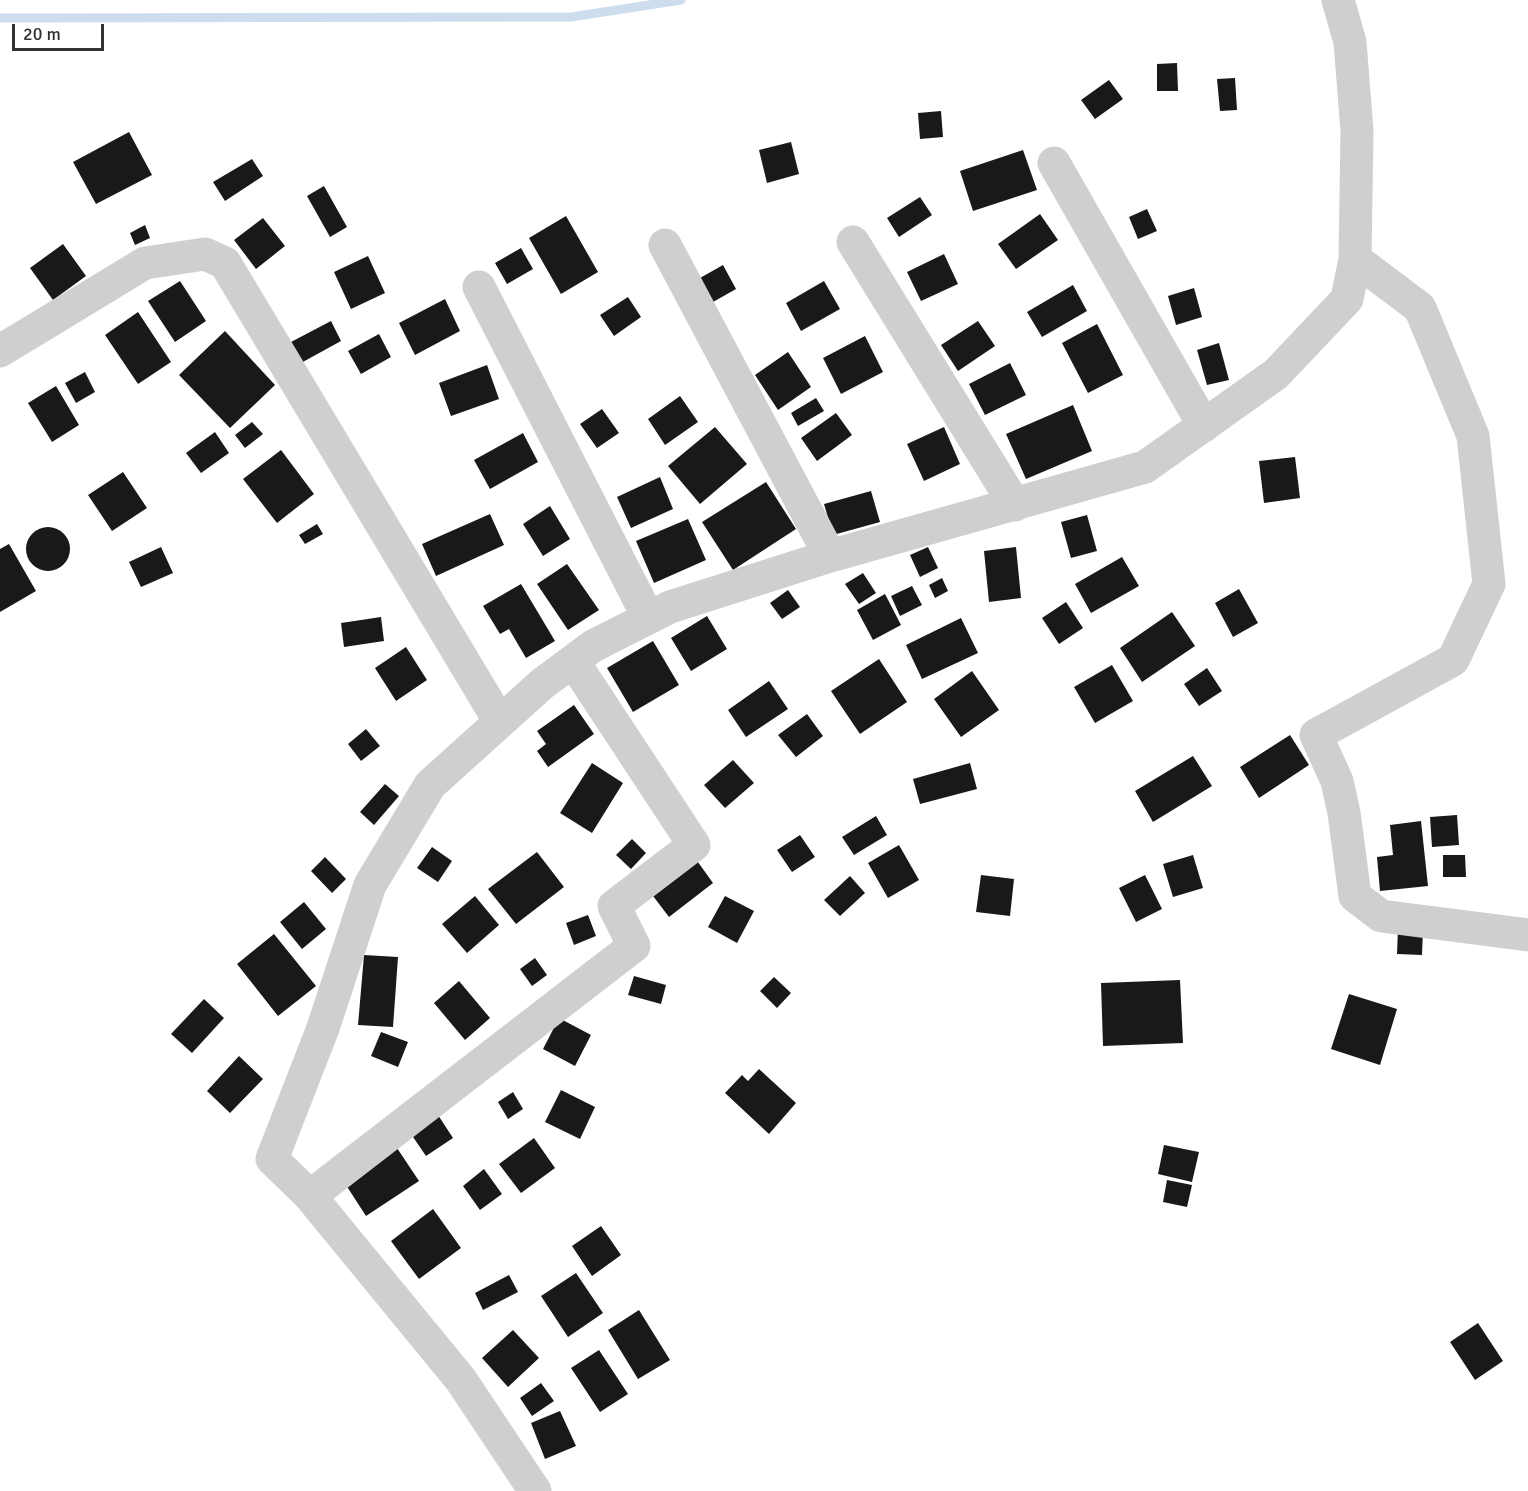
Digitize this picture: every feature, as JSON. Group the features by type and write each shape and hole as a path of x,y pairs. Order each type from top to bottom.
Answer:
{"street":[{"path":"535,1491 461,1380 310,1196 272,1159 323,1028 370,885 430,785 542,684 593,646 670,607 830,556 1145,467 1276,374 1347,299 1355,259 1357,131 1350,42 1338,0"},
{"path":"1054,163 1204,426"},
{"path":"853,242 1015,505"},
{"path":"665,244 830,556"},
{"path":"0,351 146,263 205,254 225,263 500,722"},
{"path":"1355,259 1420,308 1473,436 1489,584 1453,660 1316,735 1337,781 1344,813 1355,896 1381,916 1528,934"},
{"path":"479,287 648,617"},
{"path":"310,1196 634,946 614,906 694,844 573,661"}],"building":[{"path":"1177,63 1178,91 1157,91 1157,64"},
{"path":"1235,78 1237,110 1220,111 1217,79"},
{"path":"1109,80 1123,99 1095,119 1081,100"},
{"path":"941,111 943,137 920,139 918,113"},
{"path":"129,132 152,175 96,204 73,162"},
{"path":"791,142 799,174 767,183 759,150"},
{"path":"1023,150 1037,190 973,211 960,171"},
{"path":"252,159 263,176 225,201 213,182"},
{"path":"324,186 347,227 330,237 307,196"},
{"path":"920,197 932,215 899,237 887,218"},
{"path":"1147,209 1157,231 1138,239 1129,217"},
{"path":"1040,214 1058,240 1016,269 998,244"},
{"path":"566,216 598,272 561,294 529,238"},
{"path":"263,218 285,246 256,269 234,240"},
{"path":"145,225 150,238 135,245 130,233"},
{"path":"63,244 86,276 53,300 30,268"},
{"path":"521,248 533,269 507,284 495,263"},
{"path":"944,254 958,284 921,301 907,272"},
{"path":"368,256 385,293 351,309 334,272"},
{"path":"723,265 736,289 713,302 700,278"},
{"path":"180,281 206,321 175,342 148,301"},
{"path":"824,281 840,309 801,331 786,303"},
{"path":"1073,285 1087,311 1042,337 1027,312"},
{"path":"1194,288 1202,317 1176,325 1168,296"},
{"path":"628,297 641,317 614,336 600,315"},
{"path":"445,299 460,331 415,355 399,323"},
{"path":"138,312 171,362 138,384 105,335"},
{"path":"331,321 341,341 301,363 291,342"},
{"path":"978,321 995,346 958,371 941,345"},
{"path":"1097,324 1123,375 1088,393 1062,343"},
{"path":"225,331 275,385 230,428 179,375"},
{"path":"379,334 391,357 361,374 348,351"},
{"path":"865,336 883,372 841,394 823,358"},
{"path":"1219,343 1229,380 1207,385 1197,350"},
{"path":"788,352 811,387 778,410 755,375"},
{"path":"1010,363 1026,395 985,415 969,384"},
{"path":"487,365 499,399 451,416 439,383"},
{"path":"85,372 95,392 76,403 65,383"},
{"path":"56,386 79,425 52,442 28,403"},
{"path":"680,396 698,422 665,445 648,419"},
{"path":"816,398 824,411 798,426 791,413"},
{"path":"1073,405 1092,451 1026,479 1006,434"},
{"path":"602,409 619,433 597,448 580,424"},
{"path":"836,413 852,435 817,461 801,438"},
{"path":"252,422 263,434 245,448 235,435"},
{"path":"715,427 747,464 700,504 668,466"},
{"path":"944,427 960,464 924,481 907,444"},
{"path":"215,432 229,453 201,473 186,453"},
{"path":"523,433 538,462 490,489 474,460"},
{"path":"281,450 314,494 277,523 243,479"},
{"path":"1295,457 1300,498 1264,503 1259,461"},
{"path":"123,472 147,508 112,531 88,495"},
{"path":"660,477 673,509 631,528 617,497"},
{"path":"766,482 796,529 733,570 702,522"},
{"path":"871,491 880,522 833,535 824,504"},
{"path":"550,506 570,539 543,556 523,524"},
{"path":"490,514 504,545 436,576 422,544"},
{"path":"1087,515 1097,551 1071,558 1061,522"},
{"path":"688,519 706,560 654,583 636,541"},
{"path":"317,524 323,534 305,544 299,535"},
{"path":"48,527 64,533 70,549 64,565 48,571 32,565 26,549 32,533"},
{"path":"9,544 36,591 0,612 0,549"},
{"path":"161,547 173,573 141,587 129,562"},
{"path":"928,547 938,568 920,577 910,555"},
{"path":"1016,547 1021,598 989,602 984,551"},
{"path":"1122,557 1139,586 1091,613 1075,584"},
{"path":"567,564 599,610 568,630 537,584"},
{"path":"863,573 876,593 859,604 845,584"},
{"path":"942,578 948,591 935,598 929,585"},
{"path":"521,584 555,641 526,658 509,629 500,634 483,606"},
{"path":"912,586 922,605 900,616 891,596"},
{"path":"1239,589 1258,623 1233,637 1215,603"},
{"path":"788,590 800,607 782,619 770,603"},
{"path":"885,594 901,625 873,640 857,610"},
{"path":"1066,602 1083,628 1059,644 1042,618"},
{"path":"1172,612 1195,646 1142,682 1120,648"},
{"path":"707,616 727,649 691,671 671,638"},
{"path":"381,617 384,641 344,647 341,623"},
{"path":"961,618 978,653 922,679 906,645"},
{"path":"653,641 679,685 633,712 607,668"},
{"path":"406,647 427,680 396,701 375,668"},
{"path":"879,659 907,702 860,734 831,691"},
{"path":"1112,665 1133,701 1095,723 1074,687"},
{"path":"1207,668 1222,691 1199,706 1184,684"},
{"path":"972,671 999,710 961,737 934,699"},
{"path":"769,681 788,709 746,737 728,710"},
{"path":"574,705 594,734 548,767 537,751 546,744 537,731"},
{"path":"807,714 823,736 796,757 778,735"},
{"path":"366,729 380,746 361,761 348,744"},
{"path":"1290,735 1309,765 1259,798 1240,767"},
{"path":"1193,756 1212,786 1153,822 1135,791"},
{"path":"733,760 754,783 725,808 704,785"},
{"path":"592,763 623,783 592,833 560,813"},
{"path":"970,763 977,789 920,804 913,779"},
{"path":"385,784 399,796 374,825 360,812"},
{"path":"1457,815 1459,845 1432,847 1430,817"},
{"path":"876,816 887,835 854,855 842,837"},
{"path":"1421,821 1428,886 1380,891 1377,857 1393,855 1390,825"},
{"path":"800,835 815,857 792,872 777,850"},
{"path":"632,839 646,853 631,869 616,855"},
{"path":"899,845 919,880 888,898 868,863"},
{"path":"432,847 452,861 438,882 417,868"},
{"path":"537,852 564,887 516,924 488,889"},
{"path":"1193,855 1203,888 1173,897 1163,864"},
{"path":"1443,855 1465,855 1466,877 1443,877"},
{"path":"325,857 346,879 332,893 311,871"},
{"path":"695,858 713,883 669,917 650,892"},
{"path":"981,875 1014,879 1010,916 976,912"},
{"path":"1145,875 1162,909 1136,922 1119,888"},
{"path":"850,876 865,893 840,916 824,900"},
{"path":"475,896 499,925 467,953 442,924"},
{"path":"725,896 754,911 737,943 708,927"},
{"path":"304,902 326,929 302,949 280,922"},
{"path":"588,915 596,936 574,945 566,923"},
{"path":"1398,928 1423,929 1422,955 1397,954"},
{"path":"274,934 316,986 278,1016 237,964"},
{"path":"364,955 398,957 393,1027 358,1025"},
{"path":"535,958 547,975 532,986 520,969"},
{"path":"634,976 666,985 661,1004 628,995"},
{"path":"774,977 791,993 777,1008 760,991"},
{"path":"1180,980 1183,1043 1103,1046 1101,983"},
{"path":"459,981 490,1018 465,1040 434,1003"},
{"path":"1349,994 1397,1009 1380,1065 1331,1049"},
{"path":"204,999 224,1018 192,1053 171,1034"},
{"path":"559,1018 591,1035 575,1066 543,1049"},
{"path":"381,1032 408,1042 398,1067 371,1056"},
{"path":"239,1056 263,1079 230,1113 207,1091"},
{"path":"759,1069 796,1103 769,1134 725,1093 742,1075 748,1081"},
{"path":"561,1090 595,1107 580,1139 545,1122"},
{"path":"513,1092 523,1109 508,1119 498,1102"},
{"path":"438,1115 453,1138 426,1156 411,1134"},
{"path":"534,1138 555,1168 521,1193 499,1164"},
{"path":"1164,1145 1199,1152 1192,1182 1158,1174"},
{"path":"397,1148 419,1181 366,1216 344,1182"},
{"path":"484,1169 502,1194 480,1210 463,1186"},
{"path":"1167,1180 1192,1185 1187,1207 1163,1202"},
{"path":"433,1209 461,1248 419,1279 391,1241"},
{"path":"601,1226 621,1255 592,1276 572,1246"},
{"path":"576,1273 603,1313 568,1337 541,1296"},
{"path":"509,1275 518,1292 483,1310 475,1293"},
{"path":"639,1310 670,1360 638,1379 608,1330"},
{"path":"1478,1323 1503,1361 1475,1380 1450,1342"},
{"path":"513,1330 539,1358 508,1387 482,1358"},
{"path":"599,1350 628,1394 600,1412 571,1368"},
{"path":"541,1383 554,1401 532,1416 520,1398"},
{"path":"560,1411 576,1446 545,1459 531,1423"}],"waterway":[{"path":"0,18 571,17 681,0"}]}
